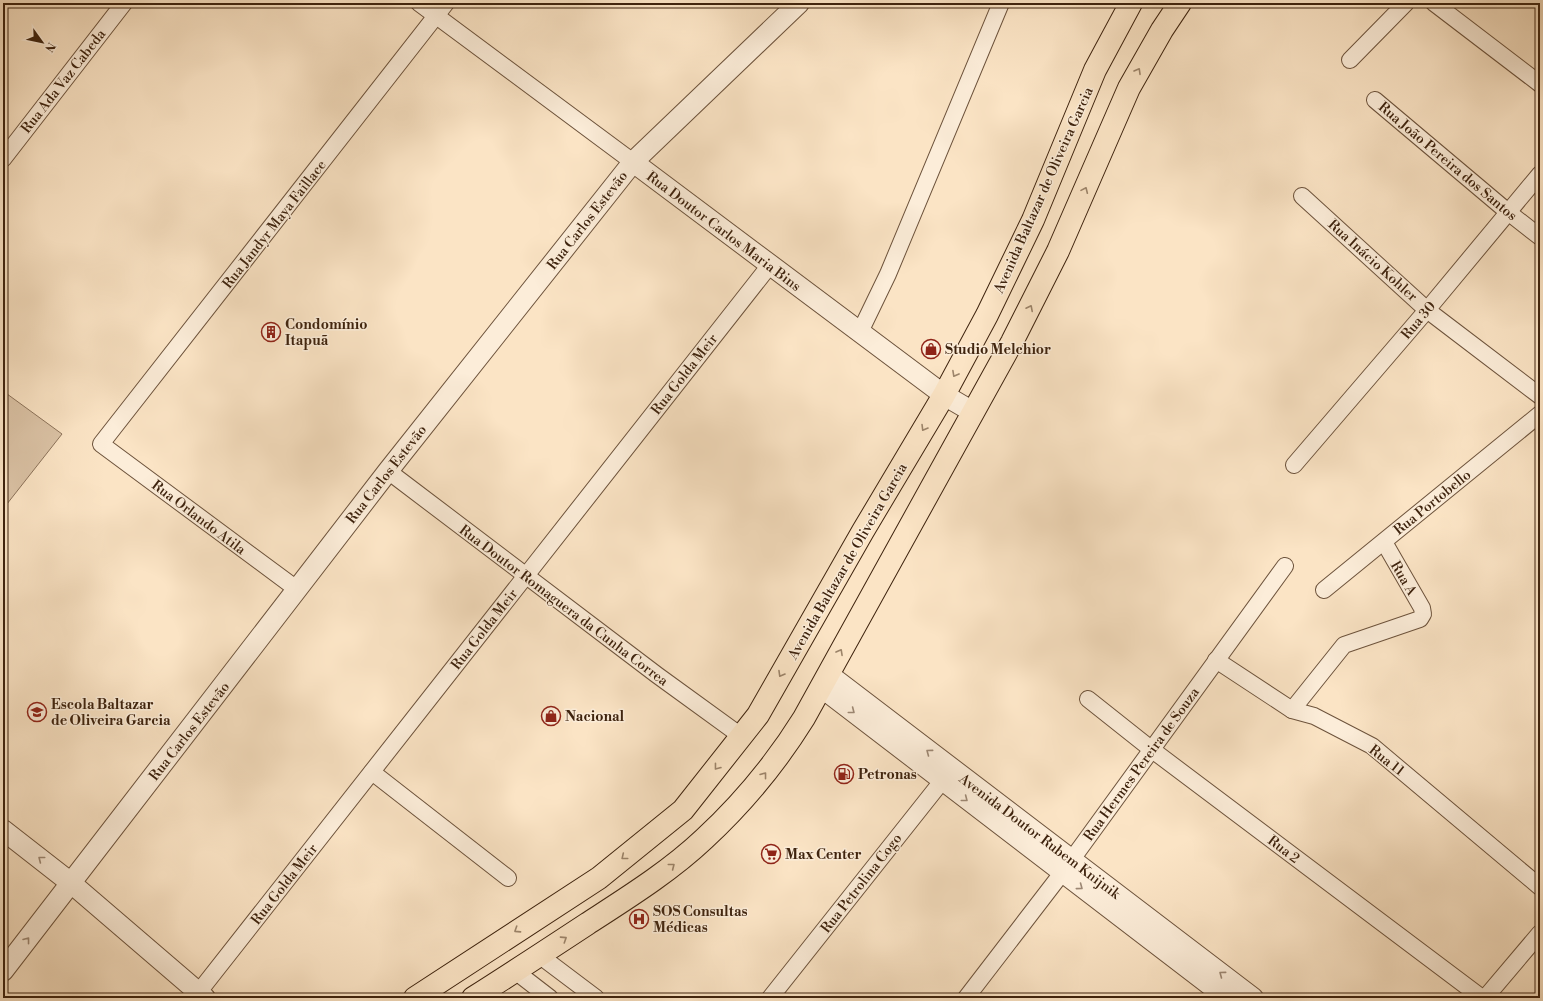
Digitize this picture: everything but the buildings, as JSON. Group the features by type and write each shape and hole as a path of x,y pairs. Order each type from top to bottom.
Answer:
{"main road":[{"name":"Avenida Baltazar de Oliveira Garcia","path":"414,998 599,878 683,810 758,715 863,531 944,395 987,315 1030,227 1095,70 1131,3"},
{"path":"473,998 625,900 704,840 738,806 764,776 786,746 1012,342 1058,251 1129,88 1162,30 1180,3"}],"street":[{"name":"Rua Ada Vaz Cabeda","path":"3,159 124,3"},
{"name":"Rua Doutor Carlos Maria Bins","path":"419,3 944,395 973,412"},
{"name":"Rua Jandyr Maya Faillace","path":"101,444 446,3"},
{"name":"Rua Carlos Estevão","path":"3,971 298,590 388,471 633,162 799,3"},
{"path":"860,332 888,274 1001,3"},
{"path":"1350,60 1406,3"},
{"path":"1434,3 1540,84"},
{"name":"Rua João Pereira dos Santos","path":"1375,100 1508,212 1540,237"},
{"name":"Rua 30","path":"1294,465 1427,310 1540,174"},
{"name":"Rua Inácio Kohler","path":"1302,196 1427,310 1540,396"},
{"name":"Rua Golda Meir","path":"202,996 372,772 770,265"},
{"name":"Rua Portobello","path":"1324,590 1540,414"},
{"name":"Rua Orlando Atila","path":"101,444 298,590"},
{"name":"Rua Doutor Romaguera da Cunha Correa","path":"388,471 525,576 741,736"},
{"name":"Rua A","path":"1292,710 1344,644 1420,619 1423,614 1422,608 1384,542"},
{"name":"Rua Hermes Pereira de Souza","path":"966,998 1066,866 1285,566"},
{"name":"Rua 11","path":"1216,660 1292,710 1314,716 1372,746 1540,887"},
{"name":"Avenida Doutor Rubem Knijnik","path":"824,680 1066,866 1227,998"},
{"name":"Rua 2","path":"1088,699 1151,749 1482,998"},
{"path":"372,772 508,878"},
{"name":"Rua Petrolina Cogo","path":"770,998 947,775"},
{"path":"3,830 71,883 202,996"},
{"name":"Avenida Doutor Rubem Knijnik","path":"1066,866 1253,998"},
{"path":"1485,998 1540,934"},
{"path":"539,955 596,998"},
{"path":"515,972 550,998"}],"shaded area":[{"path":"3,391 62,434 3,509"}],"place":[{"name":"Condomínio Itapuã","path":"271,332"},
{"name":"Studio Melchior","path":"931,349"},
{"name":"Escola Baltazar de Oliveira Garcia","path":"37,712"},
{"name":"Nacional","path":"551,716"},
{"name":"Petronas","path":"844,774"},
{"name":"Max Center","path":"771,854"},
{"name":"SOS Consultas Médicas","path":"639,919"}]}
